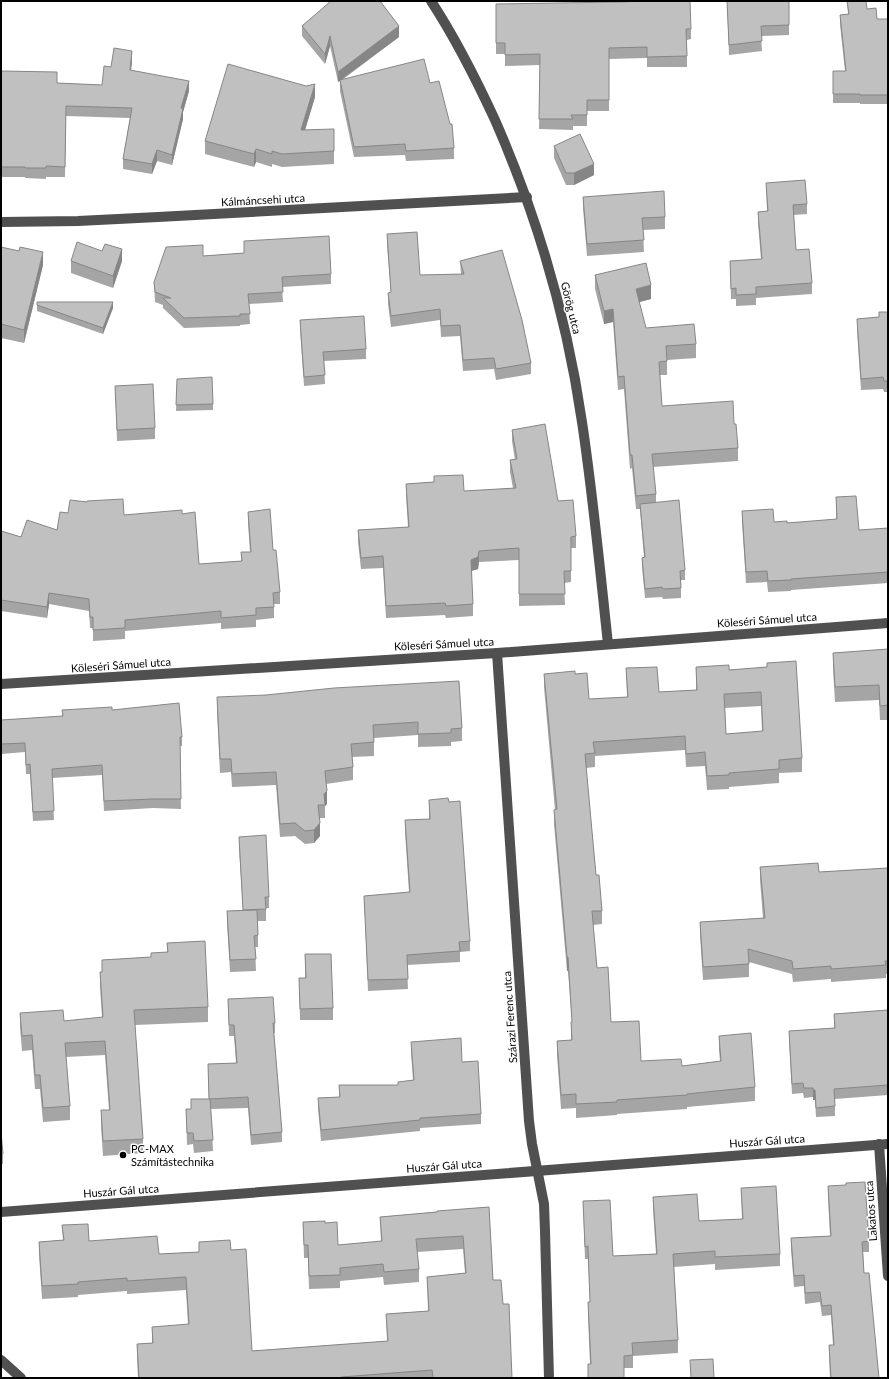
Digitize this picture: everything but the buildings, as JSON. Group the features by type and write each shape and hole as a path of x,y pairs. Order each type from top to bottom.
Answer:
{"street":[{"name":"Görög utca","path":"431,1 450,30 470,66 511,157 527,197 542,244 567,341 582,420 608,644"},
{"name":"Kálmáncsehi utca","path":"1,222 142,218 527,197"},
{"name":"Köleséri Sámuel utca","path":"1,684 497,653 888,623"},
{"name":"Szárazi Ferenc utca","path":"497,653 529,1121 544,1204 549,1378"},
{"name":"Huszár Gál utca","path":"1,1212 884,1144"},
{"name":"Lakatos utca","path":"884,1144 888,1276"},
{"path":"1,1360 21,1378"}],"place":[{"name":"PC-MAX Számítástechnika","path":"123,1155"}]}
